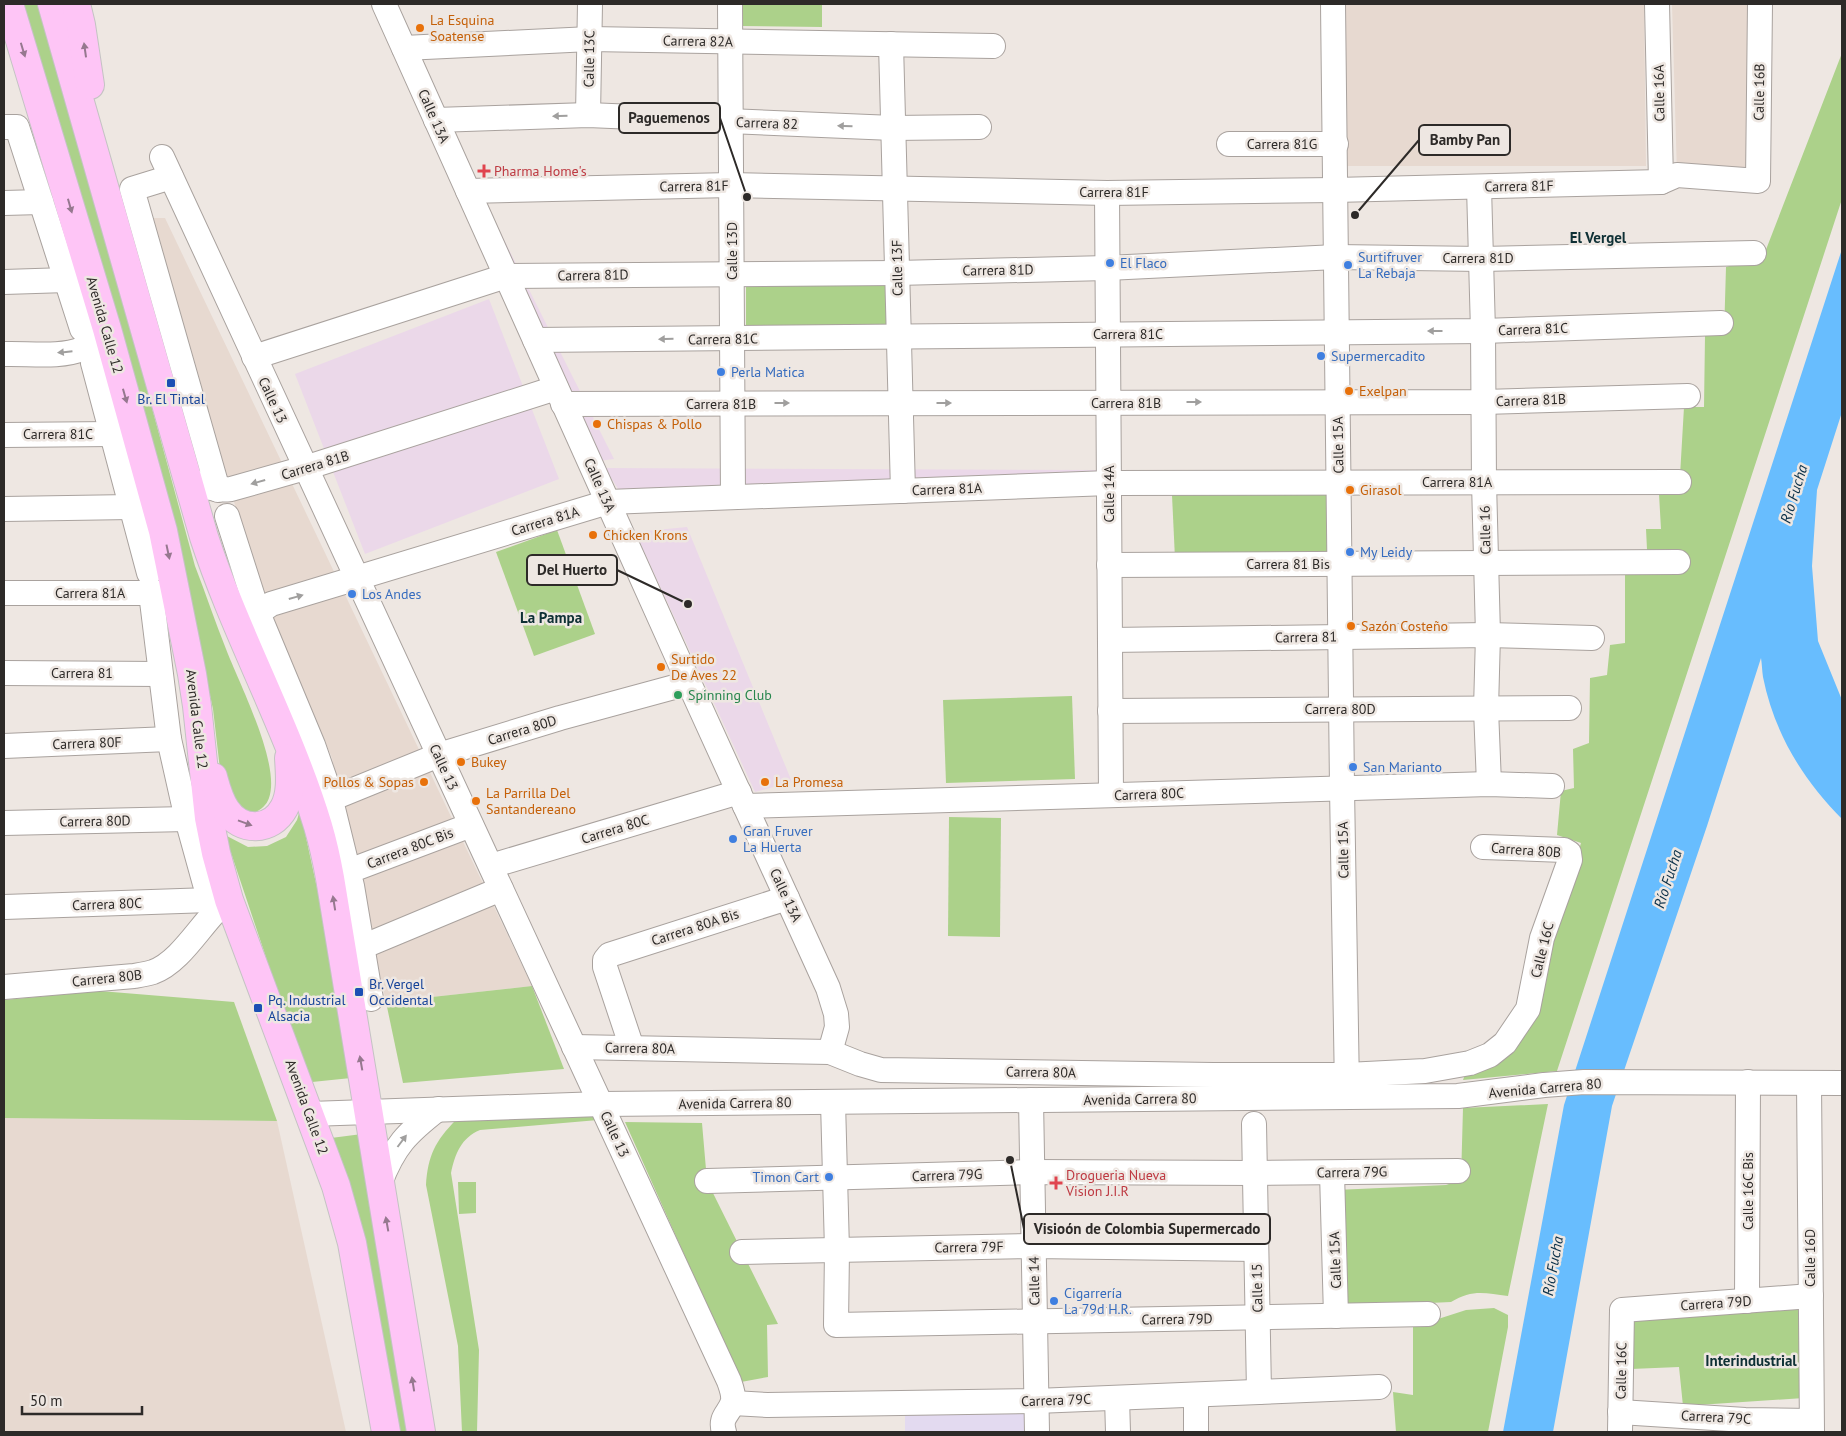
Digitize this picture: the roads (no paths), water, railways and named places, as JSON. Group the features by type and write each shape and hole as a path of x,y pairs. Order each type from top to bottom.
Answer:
{"main road":[{"path":"52,4 212,561 249,622 289,746 312,805 324,851 421,1432"},
{"path":"76,4 81,25 104,185"},
{"name":"Avenida Calle 12","path":"9,12 94,329 156,506 159,587 194,682 209,818 221,872 229,900 336,1186 352,1243 386,1432"},
{"path":"201,738 218,797 226,810 233,818 256,827 264,826 276,818 284,808 290,788 289,746"}],"street":[{"name":"Calle 13A","path":"384,4 828,988 836,1014 837,1028 830,1052"},
{"name":"Calle 13C","path":"588,115 590,4"},
{"name":"Calle 13D","path":"730,4 733,497"},
{"name":"Calle 15A","path":"1333,4 1347,1086"},
{"name":"Calle 16A","path":"1657,4 1661,182"},
{"name":"Calle 16B","path":"1758,180 1760,4"},
{"name":"Carrera 82A","path":"404,48 590,39 993,46"},
{"name":"Calle 13F","path":"891,44 903,491"},
{"name":"Carrera 82","path":"436,120 588,115 893,128 979,128"},
{"path":"4,354 69,353 84,348 95,340 94,329 66,280 41,202 10,127"},
{"name":"Carrera 81G","path":"1229,144 1336,144"},
{"name":"Calle 13","path":"218,490 132,189 166,167 729,1381 733,1403"},
{"name":"Carrera 81F","path":"468,191 732,185 1106,193 1335,190 1661,182 1677,175 1758,180"},
{"name":"Calle 16","path":"1479,187 1482,259 1485,563 1488,635 1486,709 1489,784"},
{"name":"Calle 14A","path":"1106,193 1111,795"},
{"path":"4,202 41,202"},
{"name":"Carrera 81D","path":"254,358 506,276 897,273 1107,268 1336,256 1482,259 1754,253"},
{"path":"4,282 66,280"},
{"name":"Carrera 81C","path":"535,340 1483,331 1721,323"},
{"path":"93,363 131,507 159,587 160,674 170,739 187,819 210,899"},
{"name":"Carrera 81B","path":"187,477 198,485 218,490 231,489 560,396 733,404 1484,402 1688,396"},
{"name":"Carrera 81C","path":"4,435 112,434"},
{"name":"Carrera 81A","path":"249,622 271,604 608,502 1109,483 1679,482"},
{"path":"4,509 131,507"},
{"path":"227,516 249,622 314,745 331,799 349,871 371,998"},
{"name":"Carrera 81 Bis","path":"1109,565 1678,562"},
{"name":"Carrera 81A","path":"4,593 159,587"},
{"name":"Carrera 81","path":"1110,640 1488,635 1592,638"},
{"name":"Carrera 81","path":"4,673 160,674"},
{"name":"Carrera 80D","path":"331,799 438,755 560,718 689,683"},
{"name":"Carrera 80D","path":"1110,710 1569,708"},
{"name":"Carrera 80F","path":"4,746 170,739"},
{"name":"Carrera 80C","path":"490,866 742,799 1111,795 1489,784 1552,786"},
{"name":"Carrera 80D","path":"4,823 187,819"},
{"name":"Carrera 80C Bis","path":"349,871 471,825"},
{"name":"Carrera 80B","path":"1483,847 1564,850 1569,853"},
{"name":"Calle 16C","path":"1506,1043 1528,1009 1542,938 1566,874 1570,860 1569,853"},
{"path":"362,947 501,889"},
{"name":"Carrera 80A Bis","path":"632,1048 605,967 605,960 609,955 787,898"},
{"name":"Carrera 80C","path":"4,907 210,899"},
{"name":"Carrera 80B","path":"4,987 134,976 153,972 180,954 210,899"},
{"name":"Carrera 80A","path":"574,1047 830,1052 881,1070 1213,1075 1347,1086 1470,1063 1490,1055 1506,1043"},
{"name":"Avenida Carrera 80","path":"310,1114 601,1104 1031,1100 1347,1086 1458,1096 1584,1082 1842,1083"},
{"name":"Calle 16C Bis","path":"1747,1301 1748,1082"},
{"name":"Calle 16D","path":"1809,1083 1812,1426"},
{"name":"Calle 14","path":"1031,1100 1037,1432"},
{"path":"833,1102 837,1250"},
{"path":"380,1183 388,1162 410,1131 438,1109"},
{"name":"Calle 15","path":"1254,1124 1259,1392"},
{"name":"Carrera 79G","path":"707,1181 1032,1172 1332,1173 1458,1171"},
{"name":"Calle 15A","path":"1332,1173 1336,1316"},
{"name":"Carrera 79F","path":"742,1252 1034,1246 1256,1249"},
{"name":"Carrera 79D","path":"837,1250 836,1325 1428,1314"},
{"name":"Carrera 79D","path":"1622,1310 1810,1296"},
{"name":"Calle 16C","path":"1620,1422 1622,1310"},
{"name":"Carrera 79C","path":"733,1403 767,1405 1036,1401 1379,1387"},
{"path":"1196,1395 1196,1432"},
{"path":"1118,1398 1118,1432"},
{"path":"724,1432 723,1420 733,1403"},
{"name":"Carrera 79C","path":"1620,1422 1812,1426"}],"water":[{"name":"Río Fucha","path":"1842,249 1842,412 1817,490 1812,566 1818,641 1842,700 1842,819 1814,788 1782,736 1768,697 1761,658 1707,826 1612,1106 1553,1432 1503,1432 1564,1105"}],"place":[{"name":"La Esquina Soatense","path":"420,28"},
{"name":"Pharma Home's","path":"484,171"},
{"name":"Paguemenos","path":"747,197"},
{"name":"Bamby Pan","path":"1355,215"},
{"name":"El Flaco","path":"1110,263"},
{"name":"Surtifruver La Rebaja","path":"1348,265"},
{"name":"Supermercadito","path":"1321,356"},
{"name":"Perla Matica","path":"721,372"},
{"name":"Br. El Tintal","path":"171,383"},
{"name":"Exelpan","path":"1349,391"},
{"name":"Chispas & Pollo","path":"597,424"},
{"name":"Girasol","path":"1350,490"},
{"name":"Chicken Krons","path":"593,535"},
{"name":"My Leidy","path":"1350,552"},
{"name":"Los Andes","path":"352,594"},
{"name":"Del Huerto","path":"688,604"},
{"name":"Sazón Costeño","path":"1351,626"},
{"name":"Surtido De Aves 22","path":"661,667"},
{"name":"Spinning Club","path":"678,695"},
{"name":"Bukey","path":"461,762"},
{"name":"San Marianto","path":"1353,767"},
{"name":"Pollos & Sopas","path":"424,782"},
{"name":"La Promesa","path":"765,782"},
{"name":"La Parrilla Del Santandereano","path":"476,801"},
{"name":"Gran Fruver La Huerta","path":"733,839"},
{"name":"Br. Vergel Occidental","path":"359,992"},
{"name":"Pq. Industrial Alsacia","path":"258,1008"},
{"name":"Visioón de Colombia Supermercado","path":"1010,1160"},
{"name":"Timon Cart","path":"829,1177"},
{"name":"Drogueria Nueva Vision J.I.R","path":"1056,1183"},
{"name":"Cigarrería La 79d H.R.","path":"1054,1301"}],"district":[{"name":"El Vergel","path":"1598,238"},
{"name":"La Pampa","path":"551,618"},
{"name":"Interindustrial","path":"1751,1361"}]}
